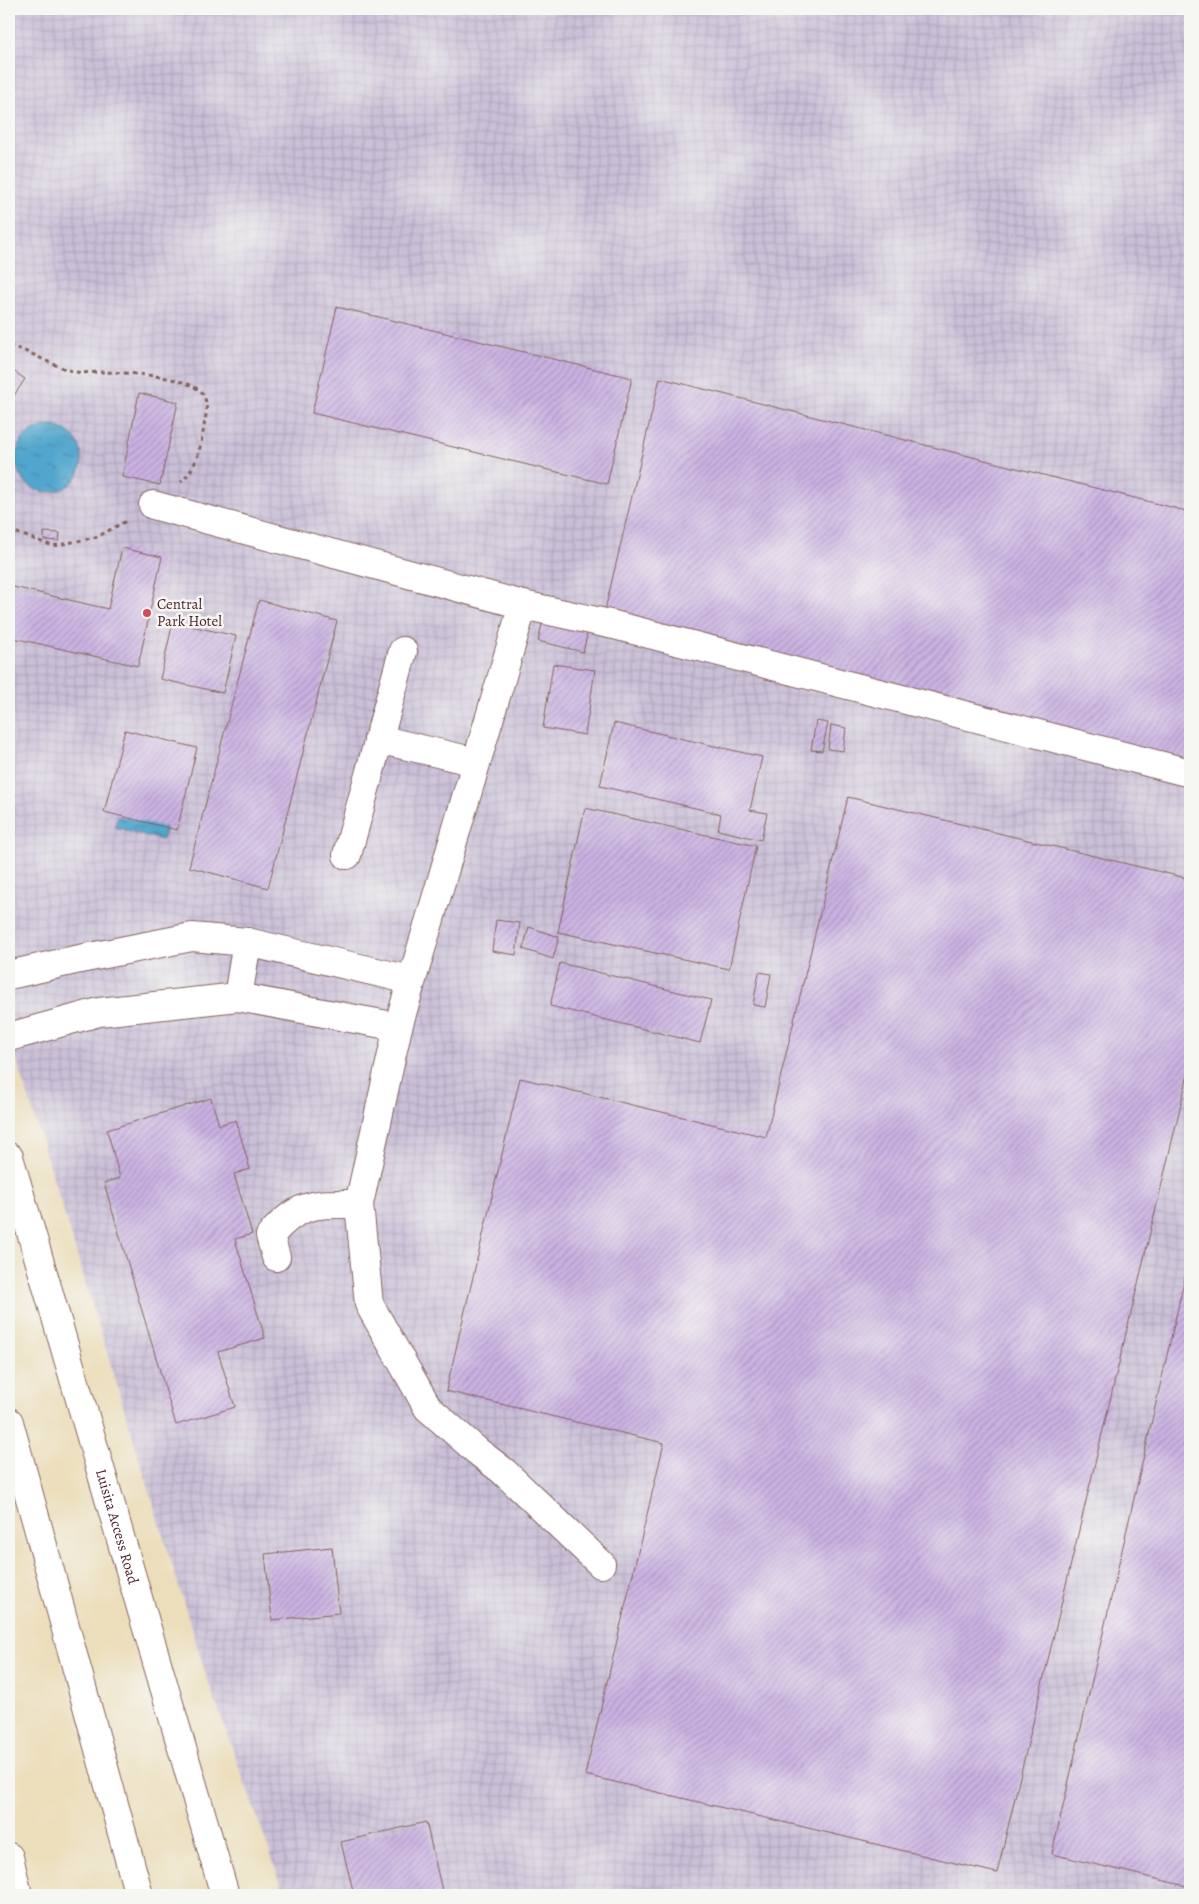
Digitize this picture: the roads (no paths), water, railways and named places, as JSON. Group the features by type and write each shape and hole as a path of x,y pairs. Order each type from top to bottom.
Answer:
{"main road":[{"path":"153,505 523,605 614,625 1190,773"},
{"path":"523,605 398,1027 359,1204 369,1304 428,1408 503,1471 601,1564"},
{"path":"347,855 403,651"},
{"path":"378,739 476,762"},
{"path":"9,975 75,960 192,938 247,942 411,980"},
{"path":"238,997 247,942"},
{"path":"9,1037 99,1012 238,997 398,1027"},
{"name":"Luisita Access Road","path":"9,1157 226,1895"},
{"path":"276,1257 270,1236 294,1212 312,1205 359,1204"},
{"path":"9,1422 139,1895"},
{"path":"9,1856 18,1895"}],"water":[{"path":"49,426 62,429 72,436 79,446 82,459 79,472 72,482 62,489 49,492 36,489 26,482 19,472 16,459 19,446 26,436 36,429"},
{"path":"134,756 181,768 162,840 115,827"}],"place":[{"name":"Central Park Hotel","path":"147,613"}]}
